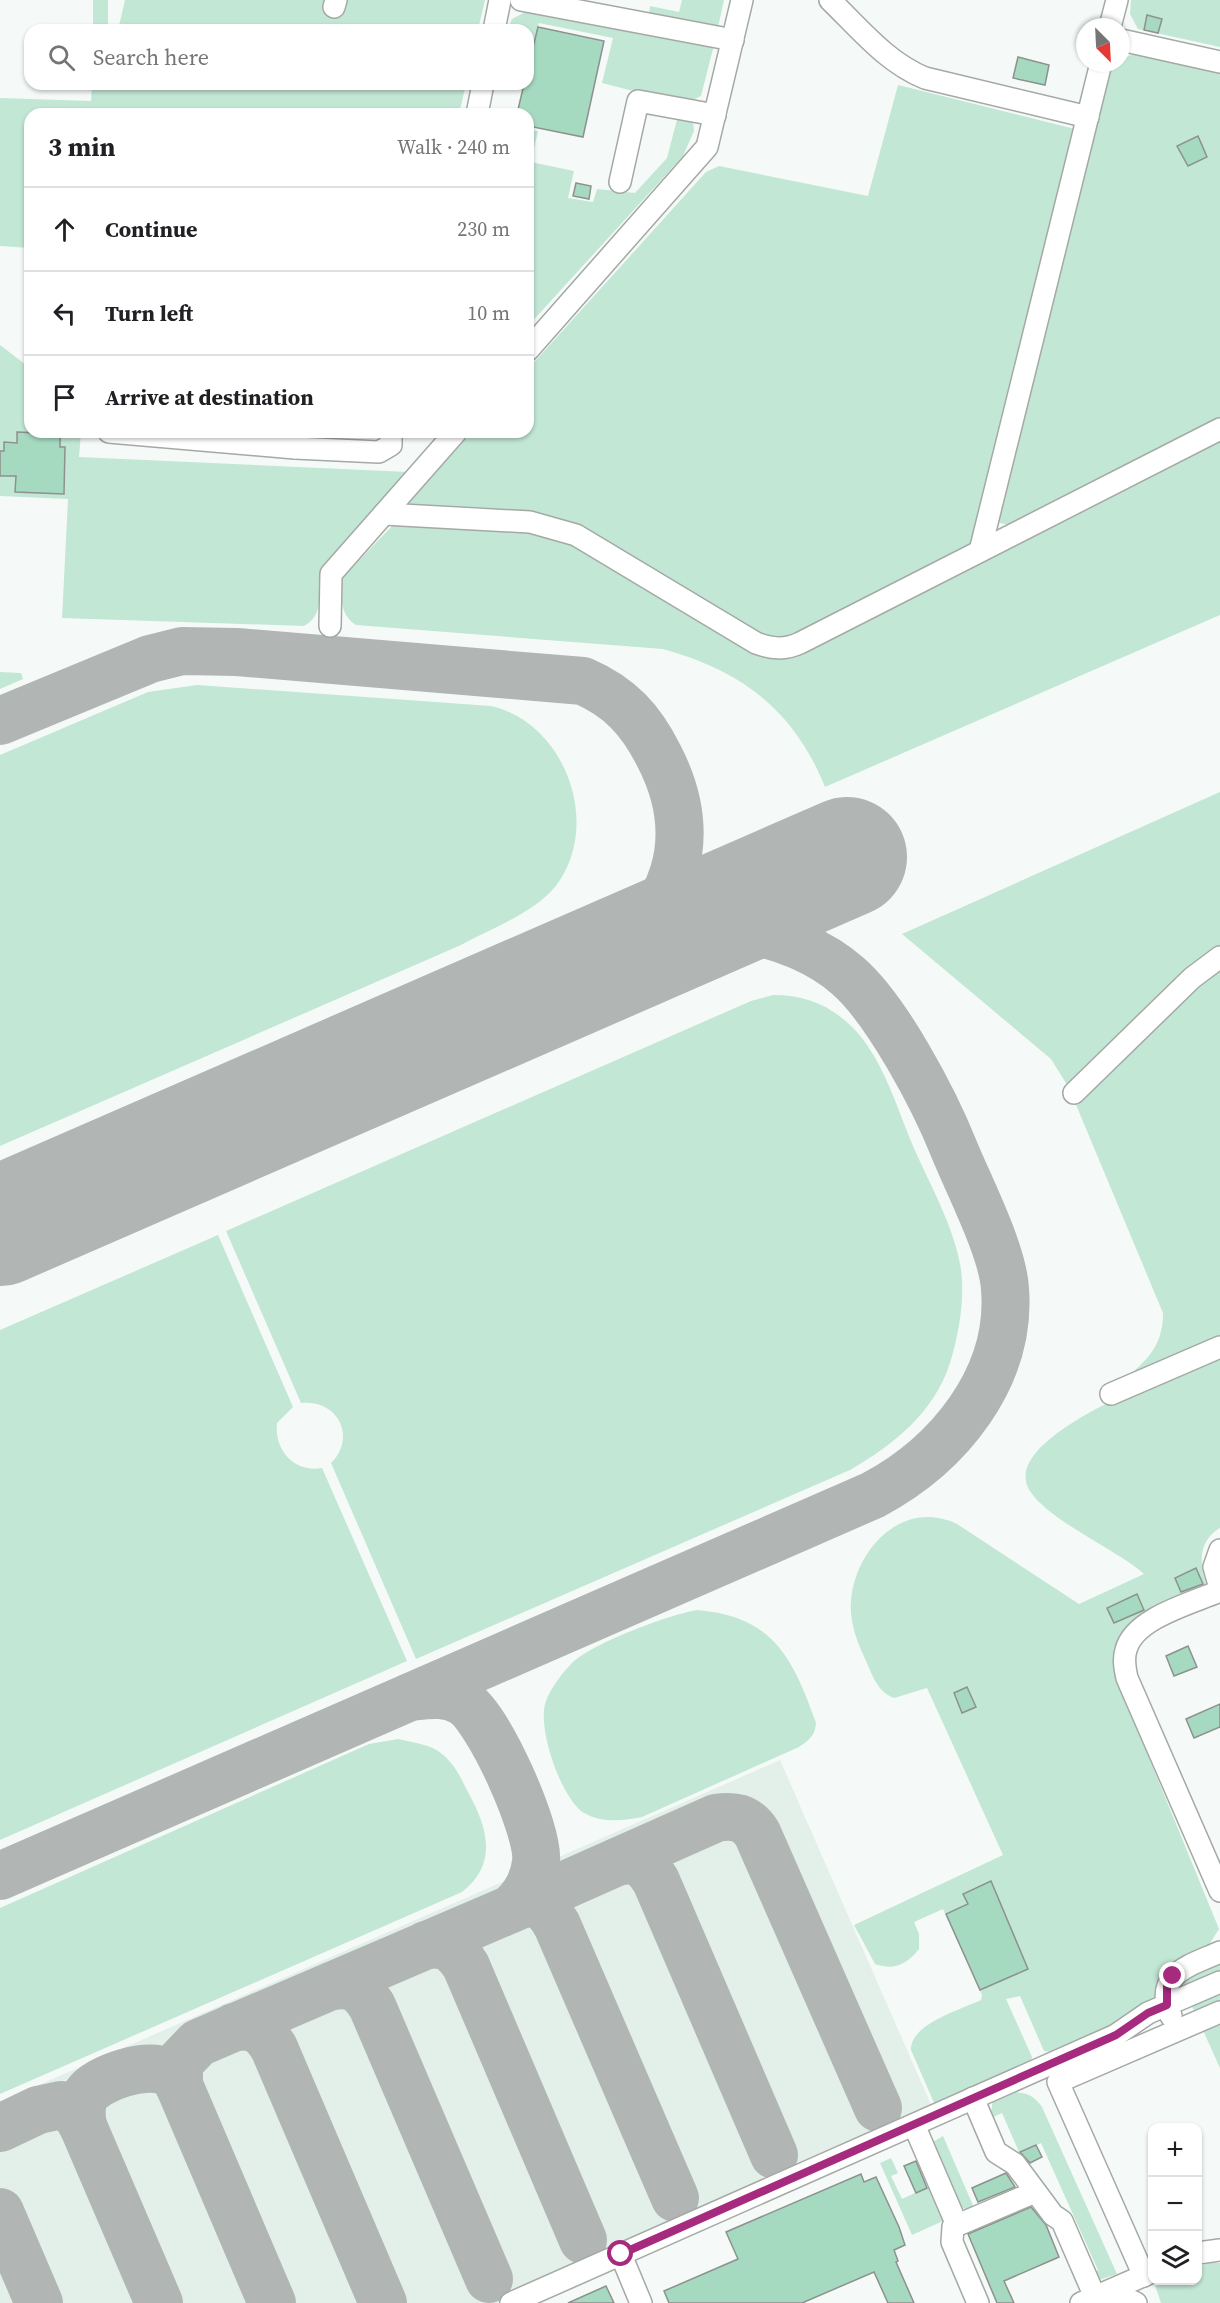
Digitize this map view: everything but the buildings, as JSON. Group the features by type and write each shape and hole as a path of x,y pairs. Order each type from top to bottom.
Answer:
{"lane":[{"path":"495,24 500,0"},
{"path":"521,0 733,40"},
{"path":"534,341 707,147 742,0"},
{"path":"1112,18 1117,0"},
{"path":"834,2 889,57 908,71 925,78 1088,117"},
{"path":"1130,42 1220,62"},
{"path":"980,551 1099,72"},
{"path":"478,108 482,90"},
{"path":"621,182 638,100 715,115"},
{"path":"384,514 530,522 552,526 576,535 756,643 769,648 792,647 1220,429"},
{"path":"249,438 296,440 379,452 391,445 391,438"},
{"path":"330,626 332,574 451,438"},
{"path":"1074,1093 1192,978 1220,957"},
{"path":"1111,1394 1220,1347"},
{"path":"1220,1550 1214,1567 1220,1590 1149,1622 1137,1630 1126,1650 1125,1662 1127,1678 1220,1891"},
{"path":"1178,2030 1167,2005 1167,1986 1173,1976 1220,1952"},
{"path":"512,2303 1116,2035 1148,2013 1220,1982"},
{"path":"1011,2082 1058,2082 1220,2012"},
{"path":"1058,2082 1148,2274 1088,2300"},
{"path":"973,2098 996,2152 1015,2164 1053,2215 1062,2222 1088,2300"},
{"path":"914,2125 957,2226"},
{"path":"978,2303 952,2242 953,2227 1035,2192"},
{"path":"1202,2252 1220,2250"},
{"path":"621,2254 641,2303"},
{"path":"1088,2300 1115,2293 1136,2303"}],"shaded area":[{"path":"780,1760 939,2123 527,2303 0,2303 0,2102"}],"green space":[{"path":"93,0 108,0 108,24 93,24"},
{"path":"125,0 485,0 479,24 119,24"},
{"path":"682,0 724,0 717,32 649,14 650,6 679,12"},
{"path":"1131,0 1220,0 1220,47 1138,29 1130,14"},
{"path":"531,9 715,41 701,96 684,104 602,83 613,38 539,23 534,45 534,24 510,24 512,19"},
{"path":"1136,53 1220,72 1220,422 1009,525 1000,523 994,516 992,505 1110,72 1130,72 1130,55"},
{"path":"898,85 1079,130 972,547 789,643 772,642 589,532 404,508 467,438 534,438 534,362 706,172 719,166 868,196"},
{"path":"92,90 465,90 460,108 24,108 24,248 0,246 0,98 91,101"},
{"path":"679,112 693,121 694,131 683,156 534,319 534,163 574,171 568,198 593,202 597,189 635,193 667,158"},
{"path":"534,131 538,131 534,149"},
{"path":"0,345 24,363 24,438 81,438 79,457 409,472 325,563 319,580 317,613 304,626 62,618 68,499 0,496"},
{"path":"1220,434 1220,615 825,787 798,736 781,715 741,682 691,658 663,649 356,625 347,616 342,605 341,579 396,522 540,533 565,538 767,655"},
{"path":"0,672 21,673 23,679 0,689"},
{"path":"197,685 491,706 517,716 539,733 557,755 569,780 576,807 576,835 569,862 555,887 546,897 511,920 461,945 0,1146 0,755 148,692"},
{"path":"1220,792 1220,1340 1117,1386 1150,1355 1159,1337 1163,1313 1069,1088 1051,1059 902,934"},
{"path":"773,995 807,999 836,1014 864,1041 888,1084 947,1221 961,1269 962,1304 956,1340 943,1381 923,1412 910,1426 882,1450 850,1470 416,1659 331,1463 339,1453 342,1442 343,1432 340,1422 334,1413 325,1407 314,1403 301,1403 226,1231 751,1001"},
{"path":"218,1235 293,1407 277,1423 279,1442 288,1458 295,1463 312,1469 322,1468 407,1661 0,1840 0,1330"},
{"path":"1220,1354 1220,1528 1207,1540 1202,1555 1203,1572 1208,1588 1142,1618 1120,1687 1219,1929 1207,1948 1164,1974 1153,2006 1051,2052 1044,2051 1020,1996 1006,1999 1032,2057 1031,2062 935,2105 911,2050 913,2041 927,2025 981,2000 982,1995 943,1909 914,1922 919,1934 919,1949 910,1959 900,1965 888,1967 875,1964 854,1925 1003,1855 927,1688 894,1698 884,1692 874,1679 860,1648 853,1625 851,1601 854,1582 872,1547 885,1533 901,1523 918,1518 937,1518 957,1524 1079,1604 1144,1574 1132,1564 1067,1524 1039,1502 1030,1491 1026,1470 1040,1448 1065,1427 1135,1389"},
{"path":"697,1610 723,1614 744,1621 762,1631 776,1644 788,1660 807,1700 816,1723 813,1734 799,1747 642,1817 613,1820 584,1813 575,1805 559,1778 548,1744 544,1727 544,1712 550,1691 572,1663 596,1647 650,1624"},
{"path":"398,1739 429,1747 448,1759 456,1769 475,1805 484,1831 485,1857 474,1881 462,1892 0,2094 0,1908 369,1744"},
{"path":"1220,1961 1220,1973 1173,1993 1177,1982"},
{"path":"1220,1988 1220,2005 1196,2015 1190,2002"},
{"path":"1220,2017 1220,2068 1201,2026"},
{"path":"1009,2092 1028,2095 1042,2107 1117,2274 1099,2280 1092,2273 1098,2270 1041,2143 1019,2152 1002,2113 989,2119 987,2114 991,2113 993,2099"},
{"path":"943,2136 975,2210 966,2210 958,2204 931,2143"},
{"path":"891,2158 898,2173 891,2176 902,2199 930,2186 946,2217 943,2221 912,2235 880,2163"},
{"path":"1220,2263 1220,2303 1161,2303 1155,2285 1202,2285 1202,2266"}],"taxiway":[{"path":"0,721 150,659 182,651 237,652 583,681 619,702 645,731 672,787 678,817 679,845 674,873 663,899 646,923 625,945 599,965"},
{"path":"0,1876 873,1495 926,1458 950,1436 970,1410 986,1383 998,1353 1004,1322 1003,1274 992,1238 945,1129 908,1056 863,991 837,967 813,952 786,940 745,930 718,929 672,933"},
{"path":"0,2128 38,2110 61,2105 76,2114 83,2126 83,2103 92,2088 112,2077 136,2070 158,2069 167,2072 179,2085 179,2063 198,2043 511,1909 516,1904 525,1894 533,1876 536,1862 535,1847 522,1802 499,1752 474,1712 463,1702 444,1695 410,1697"},
{"path":"511,1909 716,1818 734,1817 744,1820 757,1833 878,2108"},
{"path":"617,1862 631,1861 641,1864 656,1881 774,2155"},
{"path":"518,1905 532,1904 542,1907 557,1925 675,2198"},
{"path":"426,1945 450,1948 466,1966 583,2240"},
{"path":"332,1986 346,1985 356,1988 372,2006 489,2279"},
{"path":"234,2027 258,2030 274,2048 383,2303"},
{"path":"179,2085 272,2303"},
{"path":"83,2126 159,2303"},
{"path":"0,2212 39,2303"}],"runway":[{"path":"0,1226 847,857"}],"route":[{"path":"621,2254 1116,2035 1148,2013 1167,2005 1165,1995 1173,1976"}]}
